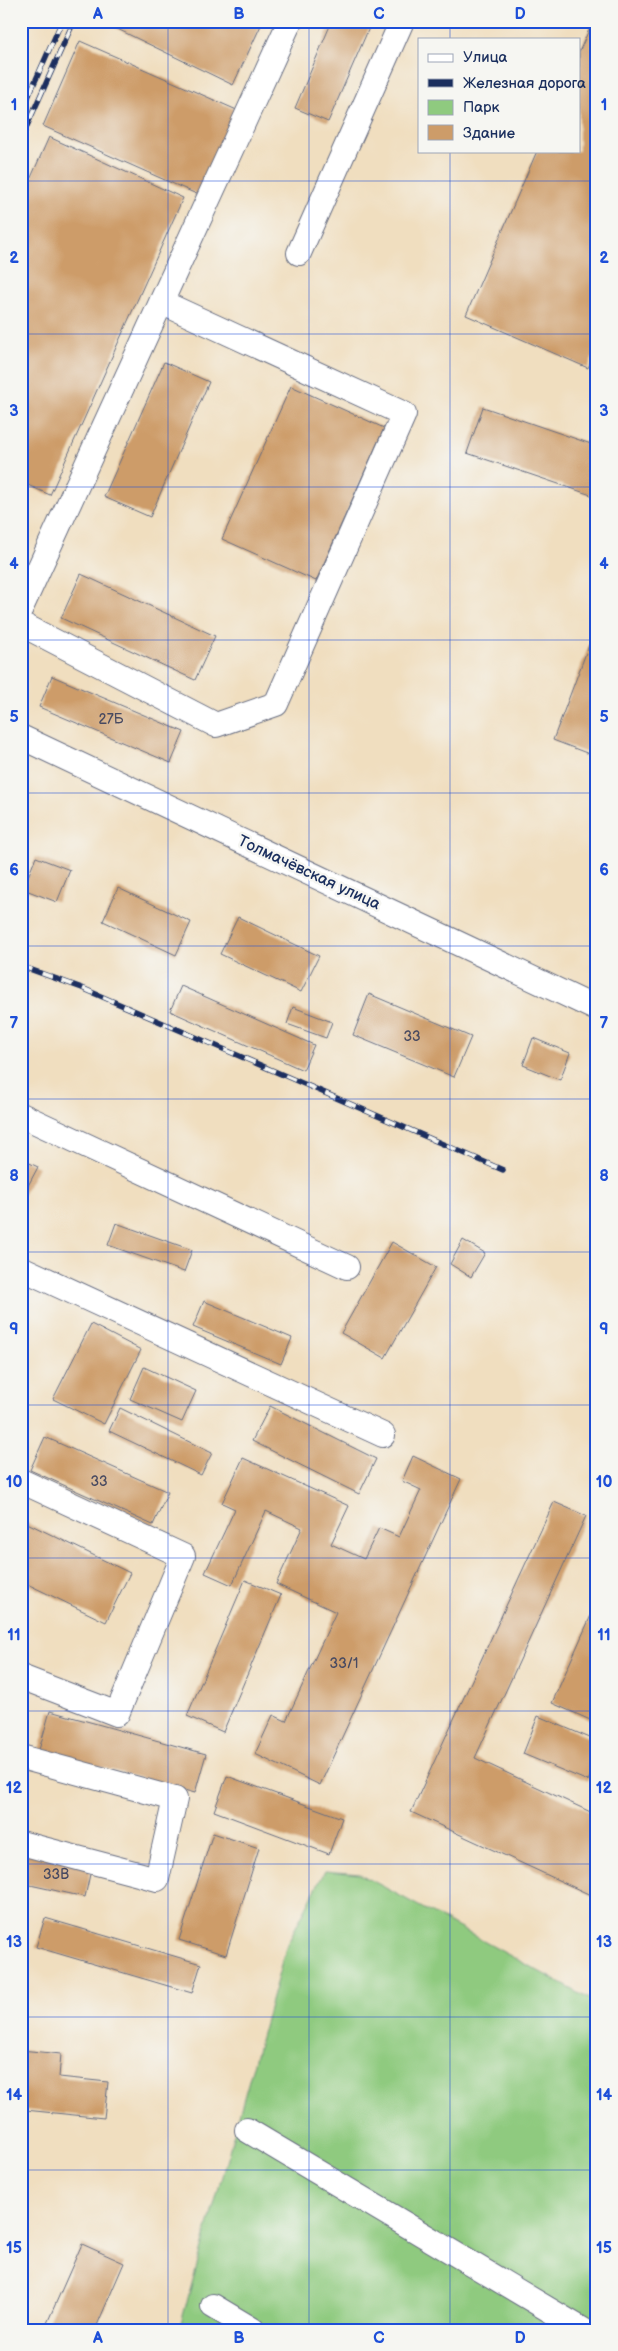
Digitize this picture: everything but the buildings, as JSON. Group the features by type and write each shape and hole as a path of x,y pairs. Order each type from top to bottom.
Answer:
{"street":[{"path":"21,608 290,21"},
{"path":"299,253 402,21"},
{"path":"21,624 216,725 276,704 404,414 161,302"},
{"name":"Толмачёвская улица","path":"21,737 597,1009"},
{"path":"21,1115 347,1267"},
{"path":"21,1268 383,1435"},
{"path":"21,1480 182,1556 117,1714 21,1677"},
{"path":"21,1756 175,1799 157,1879 21,1843"},
{"path":"247,2130 583,2330"},
{"path":"213,2306 252,2329"}],"green space":[{"path":"325,1871 360,1874 597,2003 597,2330 179,2330 287,1944"}],"railway":[{"path":"21,113 62,21"},
{"path":"21,139 74,21"},
{"path":"21,966 82,988 503,1170"}]}
